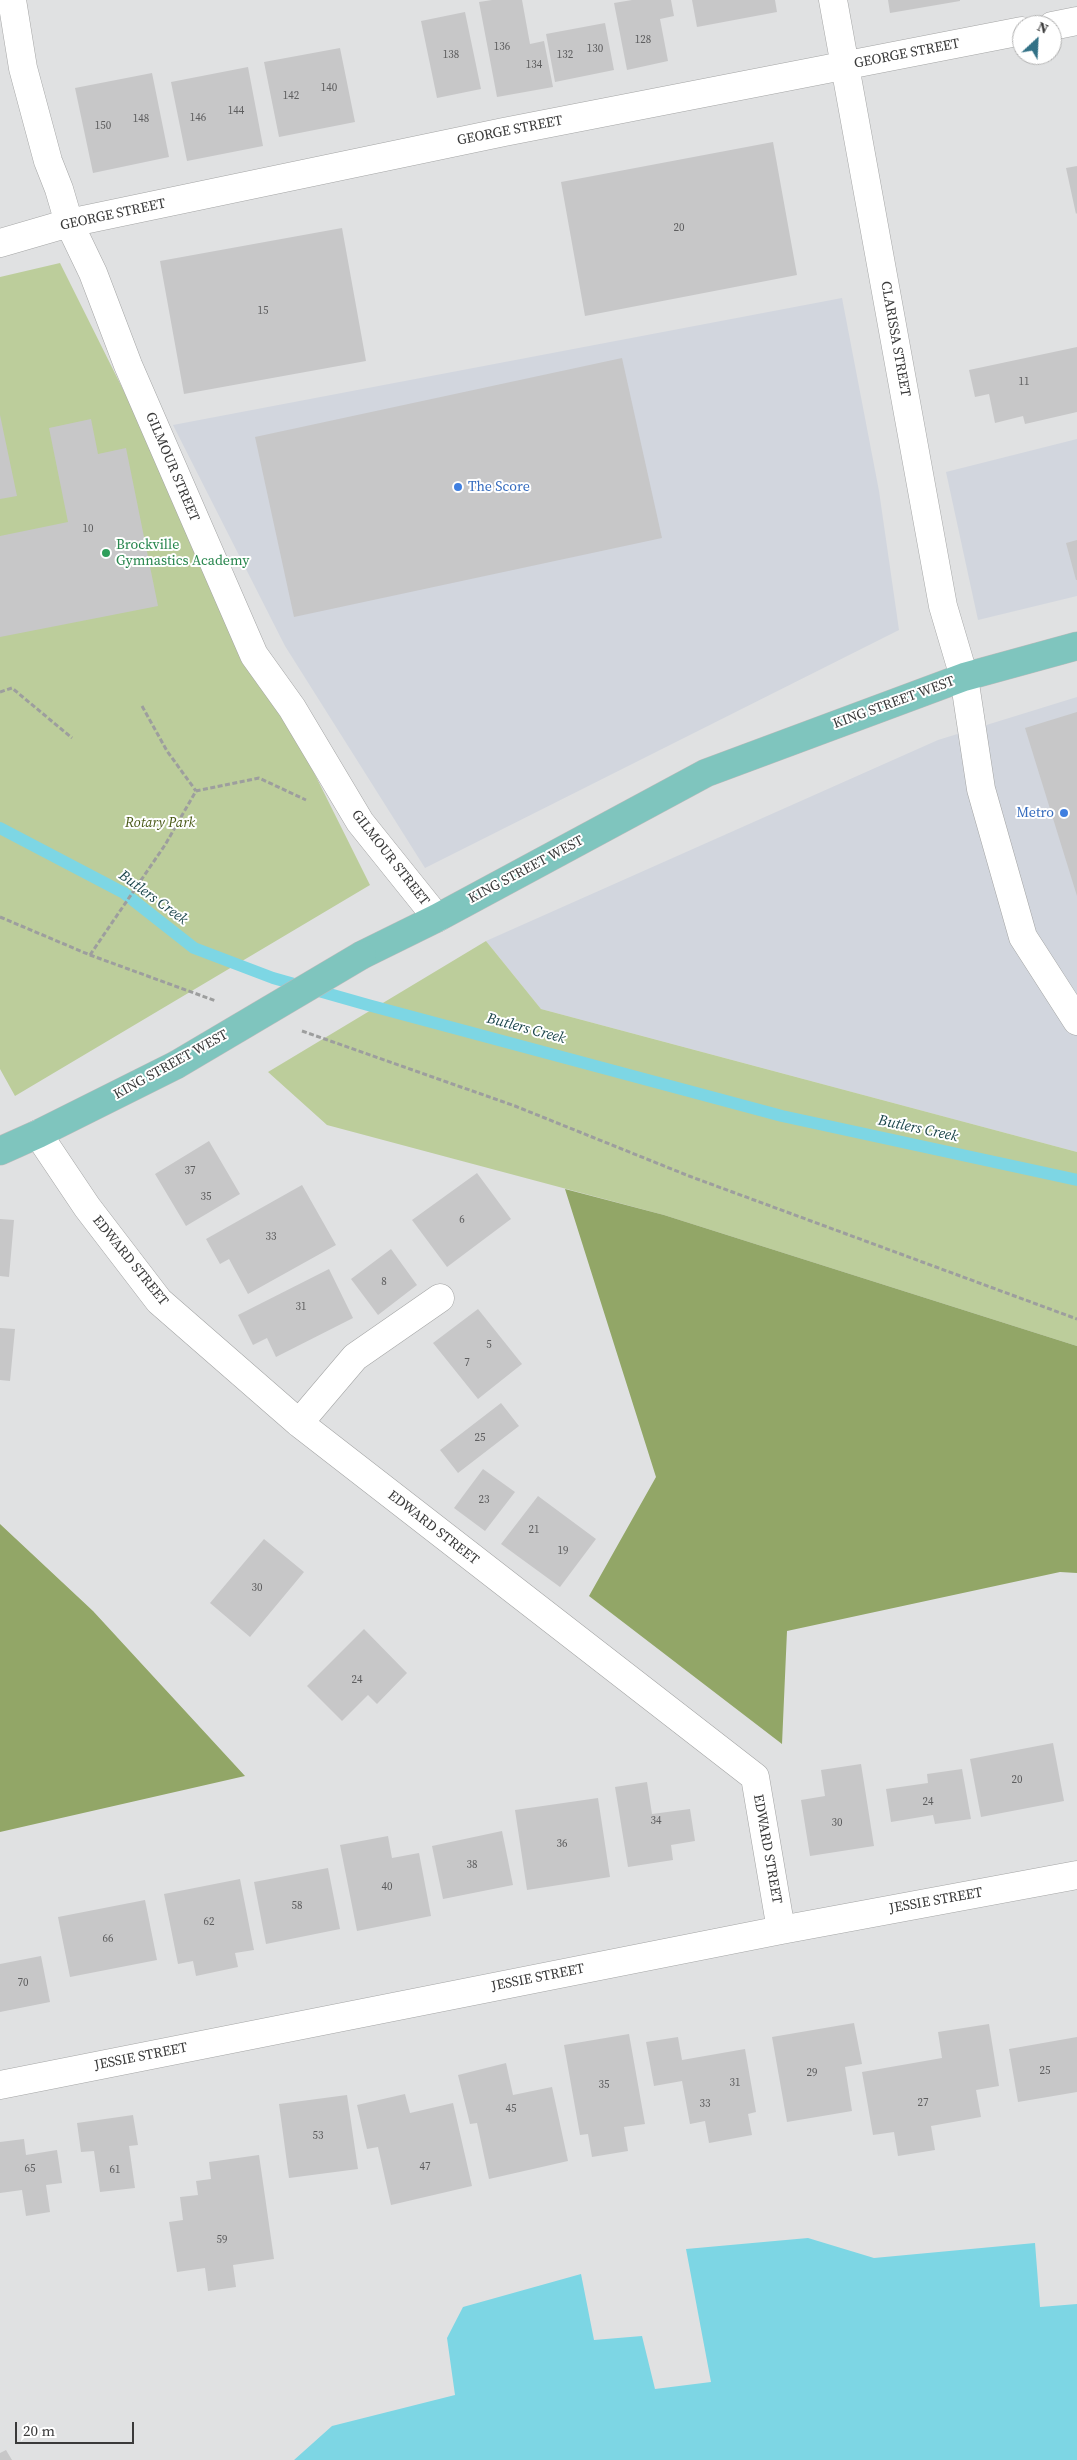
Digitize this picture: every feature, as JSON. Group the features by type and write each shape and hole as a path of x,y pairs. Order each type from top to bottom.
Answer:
{"main road":[{"name":"KING STREET WEST","path":"0,1150 38,1134 176,1065 362,955 437,918 706,773 964,677 1077,646"}],"street":[{"name":"GILMOUR STREET","path":"12,0 22,68 48,161 69,224 93,273 128,365 254,655 292,708 360,822 437,918"},
{"name":"CLARISSA STREET","path":"834,0 943,606 964,677 981,789 1023,937 1077,1021"},
{"path":"1062,24 1077,21"},
{"name":"GEORGE STREET","path":"0,243 69,224 504,132 1012,34"},
{"name":"EDWARD STREET","path":"38,1134 87,1207 159,1300 299,1423 755,1777 781,1930"},
{"path":"299,1423 355,1357 440,1298"},
{"name":"JESSIE STREET","path":"0,2085 781,1930 1077,1875"}],"path":[{"path":"0,692 12,688 72,738"},
{"path":"142,706 167,751 196,791"},
{"path":"90,955 102,934 165,845 196,791 259,778 308,801"},
{"path":"0,918 90,955 223,1004"},
{"path":"298,1030 515,1106 689,1176 1077,1319"}],"shaded area":[{"path":"842,298 879,491 899,630 425,868 285,646 173,425"},
{"path":"1077,439 1077,596 978,620 946,472"},
{"path":"1077,697 1077,1152 541,1009 486,941 938,740"}],"green space":[{"name":"Rotary Park","path":"60,263 370,885 15,1096 0,1069 0,277"},
{"path":"486,941 541,1009 1077,1152 1077,1346 664,1215 327,1125 268,1072"},
{"path":"565,1189 664,1215 1077,1346 1077,1573 1060,1572 787,1631 782,1744 589,1596 656,1477"},
{"path":"0,1524 93,1611 245,1776 0,1832"}],"water":[{"path":"808,2238 874,2258 1035,2243 1040,2307 1077,2304 1077,2460 294,2460 332,2426 455,2395 447,2338 463,2307 581,2274 594,2340 642,2336 655,2389 711,2382 686,2249"}],"building":[{"path":"522,0 530,44 544,41 553,87 497,97 479,2"},
{"path":"632,0 671,0 674,16 660,19 668,61 627,70 614,3"},
{"path":"692,0 775,0 777,12 697,27"},
{"path":"888,0 960,0 960,1 890,13"},
{"path":"465,12 481,89 437,98 421,21"},
{"path":"605,23 614,70 555,82 546,34"},
{"path":"340,48 355,122 279,137 264,62"},
{"path":"248,67 263,146 187,161 171,82"},
{"path":"152,73 169,157 93,173 75,88"},
{"path":"773,142 797,275 585,316 561,182"},
{"path":"1077,166 1077,213 1076,214 1066,168"},
{"path":"342,228 366,361 184,394 160,261"},
{"path":"1077,347 1077,412 1025,424 1023,416 995,423 989,394 975,397 969,370"},
{"name":"The Score","path":"622,358 662,538 294,617 255,437"},
{"path":"0,415 17,496 0,499"},
{"path":"91,419 98,454 126,448 158,606 0,637 0,536 68,522 49,428"},
{"path":"1077,540 1077,580 1076,580 1066,543"},
{"name":"Metro","path":"1077,712 1077,896 1025,728"},
{"path":"209,1141 240,1194 186,1226 155,1174"},
{"path":"477,1173 511,1219 447,1267 412,1220"},
{"path":"302,1185 336,1245 248,1294 229,1259 220,1264 206,1239"},
{"path":"0,1219 14,1220 9,1277 0,1276"},
{"path":"391,1249 417,1285 378,1315 351,1279"},
{"path":"329,1269 353,1318 276,1357 267,1338 253,1345 238,1315"},
{"path":"478,1309 522,1364 478,1399 433,1343"},
{"path":"0,1328 15,1329 10,1381 0,1380"},
{"path":"501,1403 519,1426 458,1473 440,1450"},
{"path":"483,1469 515,1492 485,1531 454,1508"},
{"path":"538,1496 596,1539 560,1587 501,1544"},
{"path":"264,1539 304,1572 250,1637 210,1603"},
{"path":"364,1629 407,1673 377,1704 368,1695 342,1721 307,1686"},
{"path":"1053,1743 1064,1801 981,1817 970,1759"},
{"path":"861,1764 874,1846 810,1856 801,1800 825,1796 821,1770"},
{"path":"962,1769 971,1819 935,1824 933,1815 891,1822 886,1789 928,1783 927,1774"},
{"path":"647,1782 652,1814 690,1809 695,1841 671,1845 673,1860 628,1867 615,1787"},
{"path":"598,1798 610,1877 527,1890 515,1810"},
{"path":"502,1831 513,1885 443,1899 432,1846"},
{"path":"388,1836 392,1858 419,1853 431,1916 357,1931 340,1845"},
{"path":"328,1868 340,1929 266,1944 254,1882"},
{"path":"240,1879 254,1950 235,1953 238,1967 196,1976 193,1961 178,1964 164,1894"},
{"path":"145,1900 157,1960 70,1977 58,1917"},
{"path":"41,1956 50,2002 0,2012 0,1964"},
{"path":"854,2023 862,2064 845,2067 852,2111 787,2122 772,2037"},
{"path":"989,2024 999,2086 976,2090 981,2117 931,2126 935,2150 898,2156 894,2132 873,2135 862,2072 942,2058 938,2032"},
{"path":"629,2034 645,2124 624,2127 628,2151 592,2157 588,2134 580,2135 564,2045"},
{"path":"678,2037 682,2060 745,2049 756,2112 748,2114 752,2135 709,2143 705,2121 690,2124 682,2081 654,2086 646,2042"},
{"path":"1077,2037 1077,2092 1018,2102 1009,2049"},
{"path":"506,2063 513,2095 552,2087 568,2161 489,2179 477,2123 470,2124 458,2075"},
{"path":"405,2094 410,2113 453,2103 472,2186 391,2205 378,2147 367,2149 357,2105"},
{"path":"347,2095 358,2169 289,2178 279,2104"},
{"path":"133,2115 138,2145 129,2146 135,2188 100,2192 94,2151 81,2152 77,2123"},
{"path":"24,2139 26,2155 57,2150 62,2183 46,2185 50,2212 26,2216 22,2190 0,2193 0,2142"},
{"path":"259,2155 274,2259 233,2265 236,2287 208,2291 205,2268 177,2272 169,2222 183,2220 180,2197 198,2195 196,2181 211,2179 209,2162"},
{"path":"6,2450 12,2460 0,2460 0,2453"}],"waterway":[{"name":"Butlers Creek","path":"0,828 124,893 194,948 273,978 782,1116 1077,1180"}],"place":[{"name":"The Score","path":"458,487"},
{"name":"Brockville Gymnastics Academy","path":"106,553"},
{"name":"Metro","path":"1064,813"}]}
